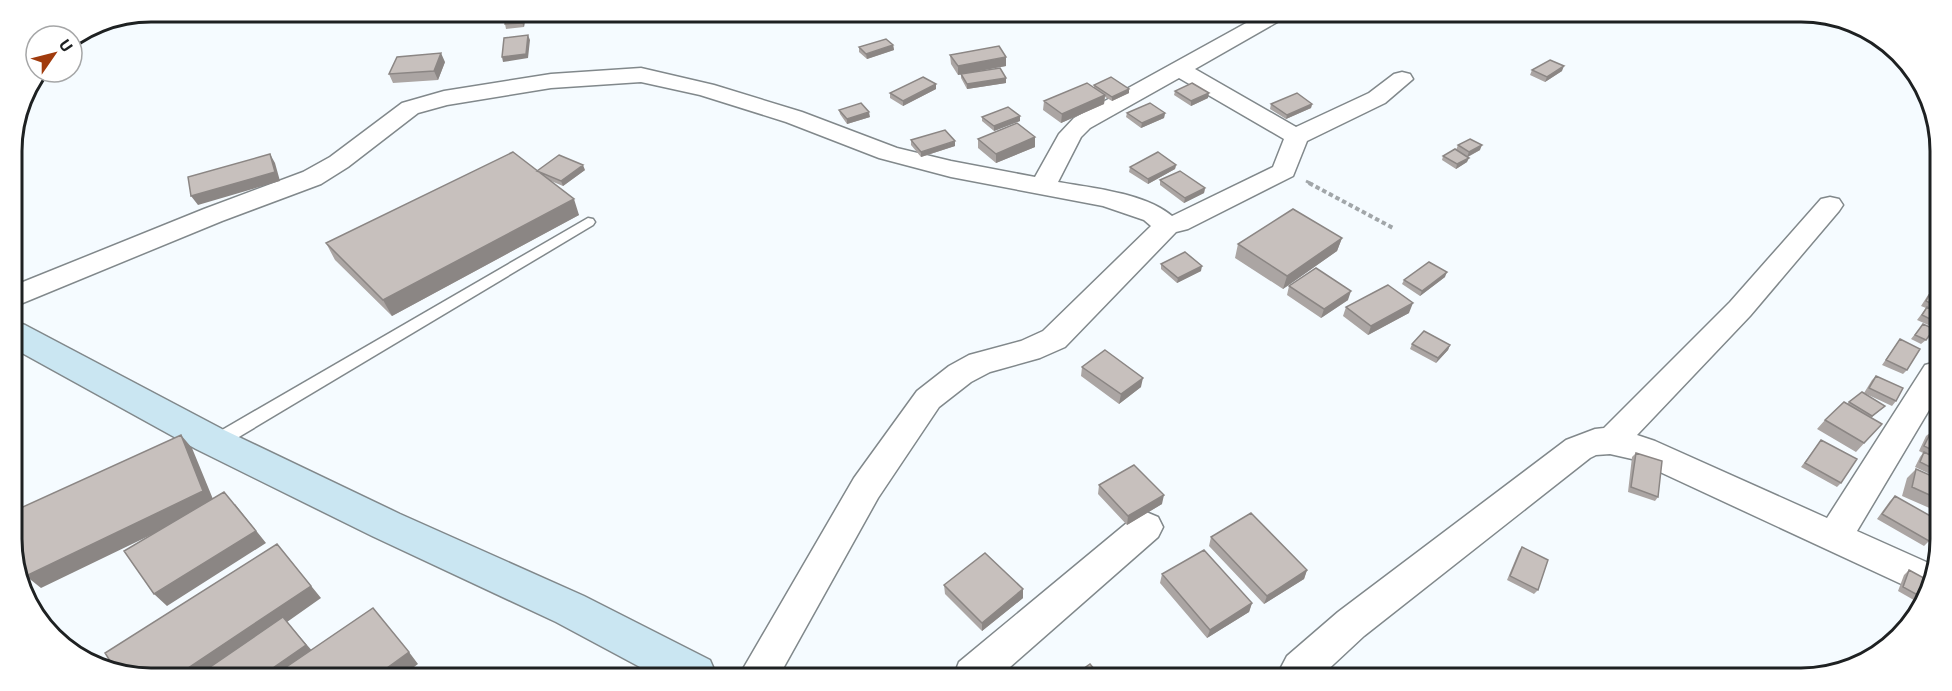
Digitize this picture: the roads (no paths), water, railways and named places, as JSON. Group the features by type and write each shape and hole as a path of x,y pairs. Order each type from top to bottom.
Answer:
{"street":[{"path":"1043,186 1071,134 1082,123 1263,22"},
{"path":"1177,68 1298,137"},
{"path":"23,293 213,215 312,178 339,162 410,108 444,98 551,81 641,75 706,90 794,117 888,153 951,169 1043,186 1131,206 1153,214 1167,226"},
{"path":"762,668 866,488 928,399 960,374 980,363 1029,350 1054,339 1167,226 1179,223 1284,171 1298,137 1306,130 1377,98 1402,79"},
{"path":"1612,441 1740,309 1830,205"},
{"path":"23,339 201,444 570,609 683,668"},
{"path":"1835,536 1930,383"},
{"path":"1302,668 1351,624 1578,449 1592,441 1612,441 1643,450 1924,578"},
{"path":"980,668 1146,527"}],"lane":[{"path":"201,444 588,222"}]}
